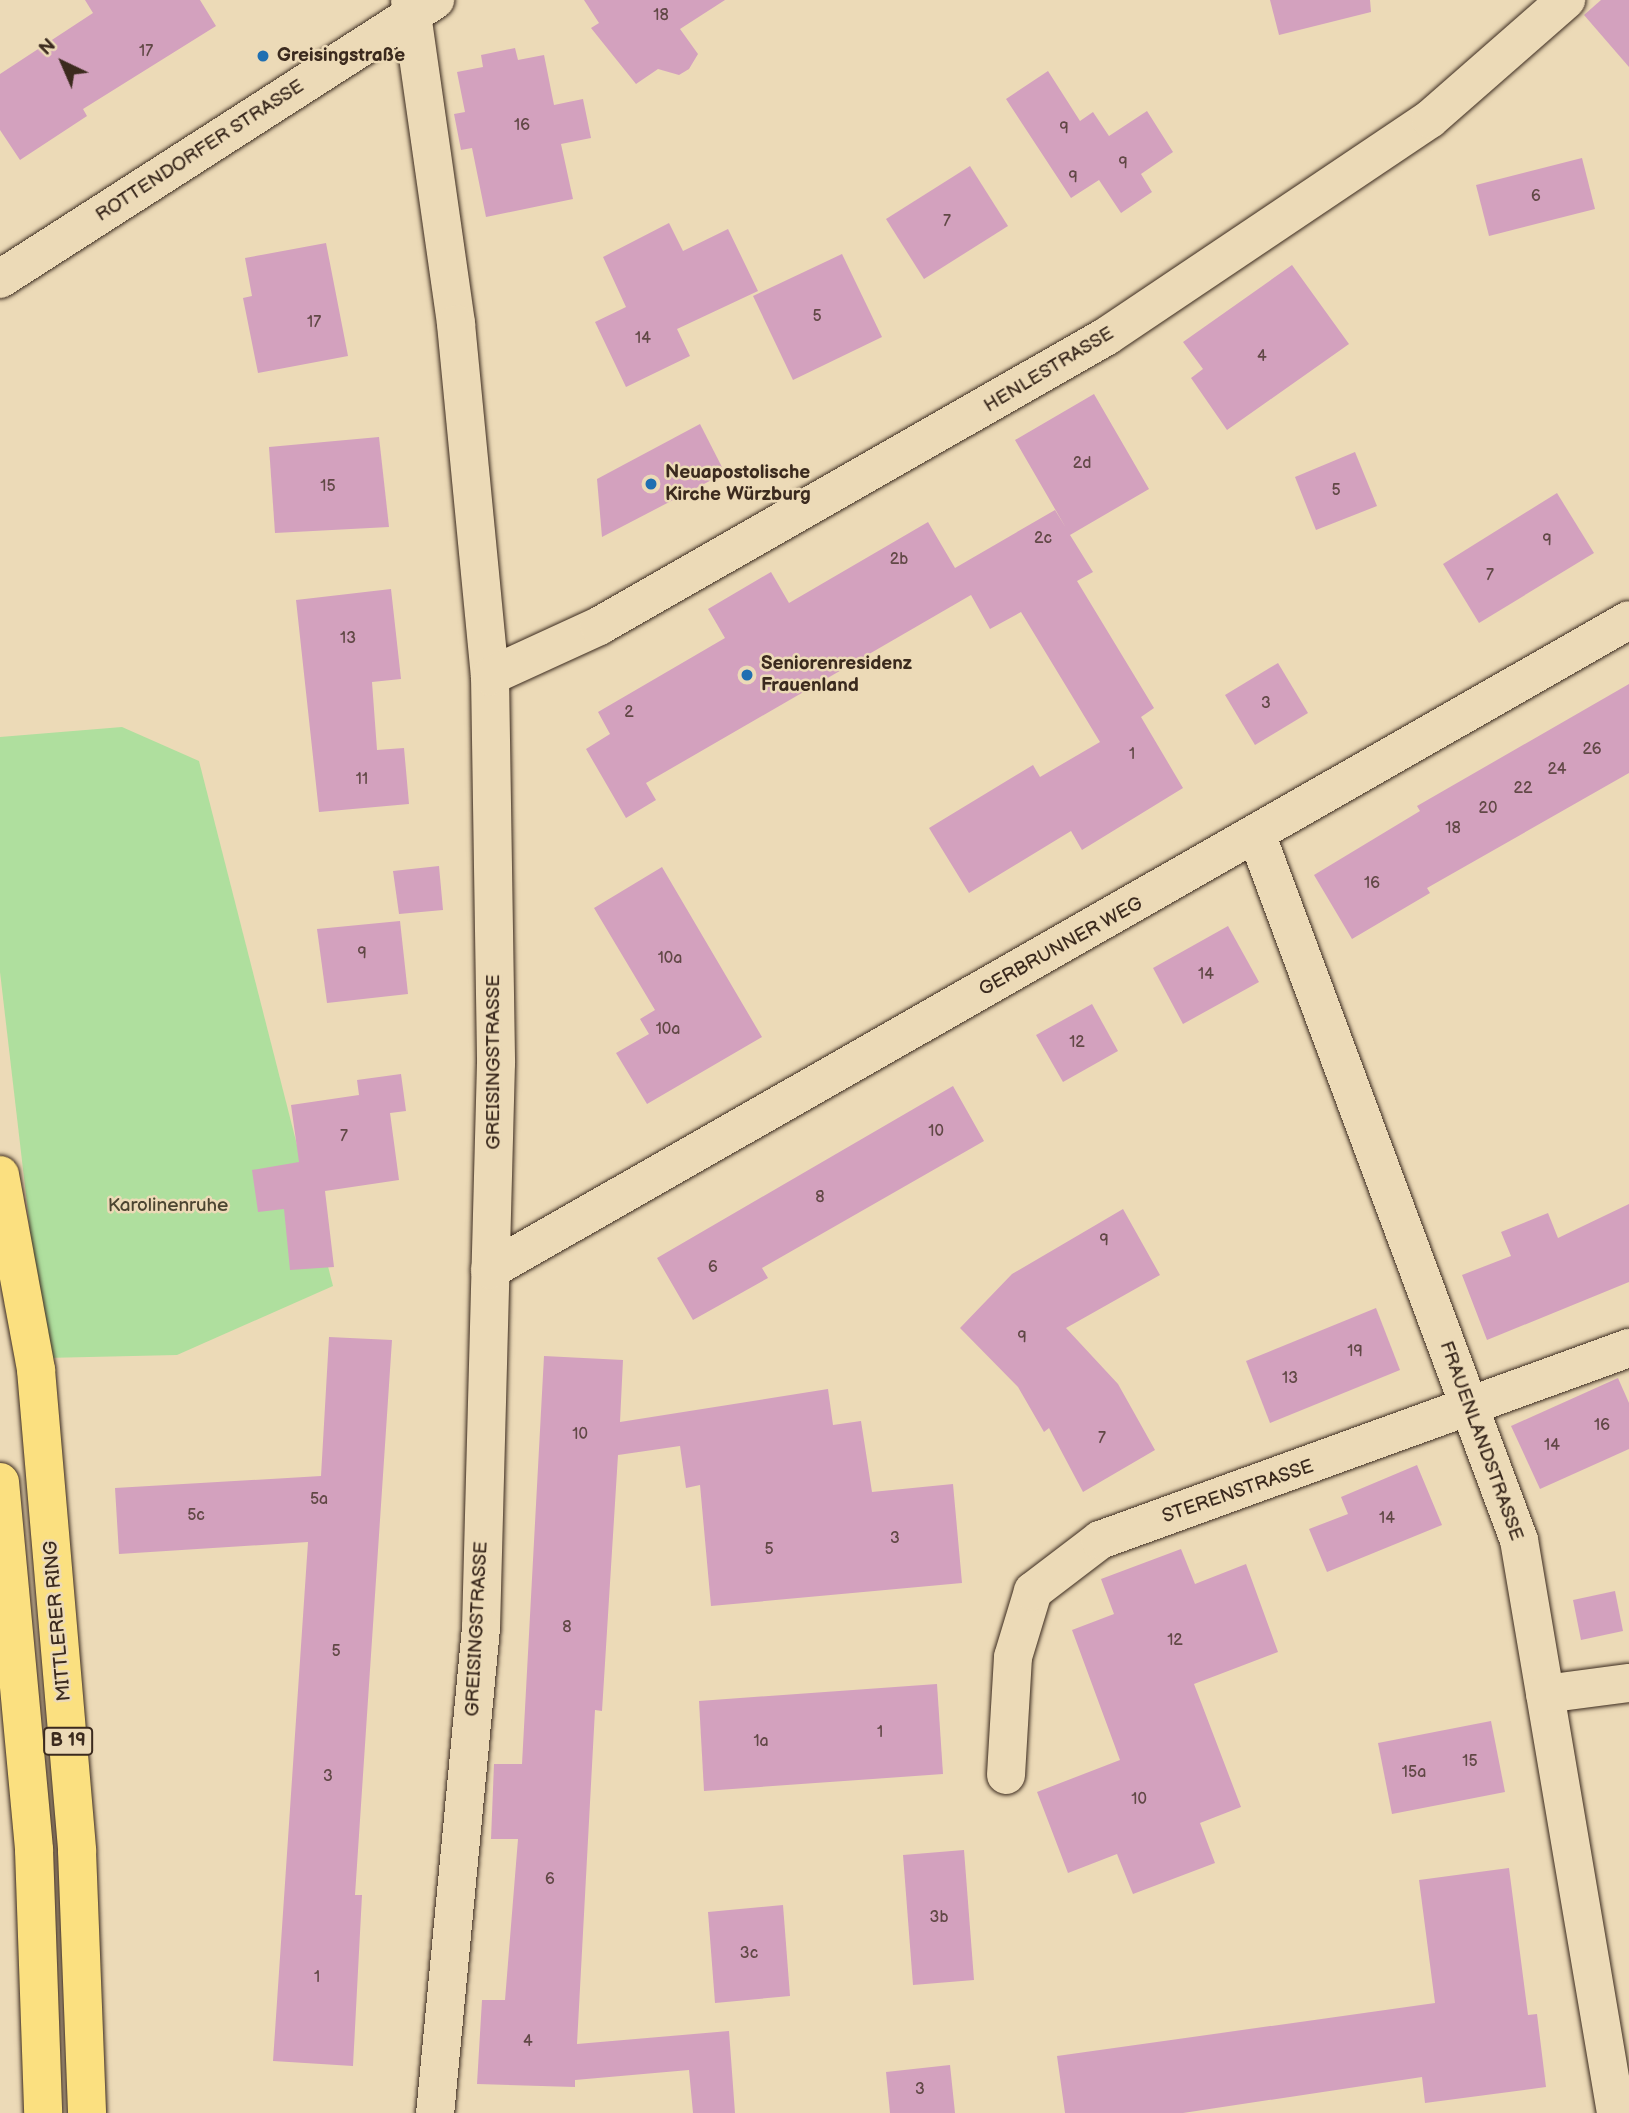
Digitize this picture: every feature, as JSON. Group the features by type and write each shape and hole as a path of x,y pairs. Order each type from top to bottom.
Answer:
{"main road":[{"name":"MITTLERER RING","path":"0,1175 36,1370 77,1851 87,2113"},
{"name":"B 19","path":"0,1482 34,1850 43,2113"}],"street":[{"name":"HENLESTRASSE","path":"490,676 611,619 1107,336 1430,118 1566,0"},
{"name":"GREISINGSTRASSE","path":"420,5 456,324 490,676 496,1063 481,1628 435,2113"},
{"name":"ROTTENDORFER STRASSE","path":"8,267 420,5"},
{"name":"GERBRUNNER WEG","path":"489,1270 1257,836 1629,620"},
{"name":"FRAUENLANDSTRASSE","path":"1257,836 1519,1541 1616,2113"},
{"name":"STERENSTRASSE","path":"1006,1775 1013,1657 1033,1591 1100,1540 1471,1409 1629,1348"},
{"path":"1545,1694 1629,1683"}],"green space":[{"name":"Karolinenruhe","path":"122,727 199,761 333,1286 177,1355 45,1358 0,972 0,737"}],"building":[{"path":"85,0 200,0 216,26 83,109 87,116 20,160 0,130 0,74 93,13"},
{"path":"584,0 725,0 680,29 698,54 689,69 679,75 658,69 636,84 591,28 599,23"},
{"path":"1270,0 1370,0 1371,12 1279,35"},
{"path":"1601,0 1629,0 1629,67 1584,15"},
{"path":"515,48 518,60 544,55 554,105 583,99 591,138 561,144 573,199 486,217 472,148 461,150 454,114 465,112 457,72 483,67 481,55"},
{"path":"1048,71 1080,121 1093,112 1109,136 1147,111 1173,152 1141,174 1152,192 1121,213 1099,180 1071,198 1006,99"},
{"path":"1582,158 1595,209 1489,236 1476,185"},
{"path":"970,166 1008,226 924,279 886,219"},
{"path":"669,223 683,251 728,229 758,291 677,329 690,356 626,387 595,322 626,307 603,257"},
{"path":"326,243 348,356 258,373 243,298 252,296 245,258"},
{"path":"842,254 882,337 793,380 753,296"},
{"path":"1292,265 1349,344 1227,430 1191,378 1203,369 1183,342"},
{"path":"1094,394 1149,489 1070,535 1093,572 1077,581 1154,708 1141,717 1183,788 1082,850 1071,831 969,893 929,828 1033,765 1040,777 1100,742 1021,612 990,629 971,595 646,783 656,800 626,818 586,749 610,734 598,712 725,638 708,609 771,572 789,603 928,522 955,568 1055,510 1066,528 1015,440"},
{"name":"Neuapostolische Kirche Würzburg","path":"700,424 725,473 602,537 597,479"},
{"path":"379,437 389,527 275,533 269,447"},
{"path":"1355,452 1377,506 1316,530 1295,477"},
{"path":"1557,493 1594,553 1479,623 1443,564"},
{"path":"391,589 401,679 372,682 377,750 404,748 409,804 319,812 296,600"},
{"path":"1278,663 1308,713 1255,745 1225,695"},
{"path":"1629,684 1629,773 1427,888 1430,893 1352,939 1314,875 1420,811 1417,806"},
{"path":"439,866 443,910 399,914 393,871"},
{"path":"662,867 762,1037 647,1104 616,1053 649,1034 640,1019 655,1010 594,908"},
{"path":"400,921 408,994 327,1003 317,929"},
{"path":"1228,926 1259,982 1183,1024 1153,968"},
{"path":"1092,1004 1118,1051 1063,1082 1036,1035"},
{"path":"401,1074 406,1111 390,1113 399,1180 325,1191 334,1267 290,1270 284,1209 258,1212 252,1170 299,1162 291,1105 359,1095 357,1080"},
{"path":"953,1086 984,1141 762,1268 768,1278 693,1320 657,1258"},
{"path":"1629,1204 1629,1282 1487,1340 1462,1275 1511,1256 1501,1232 1548,1213 1558,1238"},
{"path":"1123,1209 1160,1275 1066,1328 1118,1384 1155,1450 1083,1492 1049,1428 1044,1432 1018,1387 960,1328 1012,1274"},
{"path":"1376,1308 1400,1370 1270,1423 1246,1361"},
{"path":"329,1337 392,1340 355,1895 362,1895 353,2066 273,2061 308,1542 119,1554 115,1488 321,1476"},
{"path":"544,1356 623,1360 620,1422 828,1389 833,1425 861,1421 872,1492 953,1484 962,1583 711,1606 700,1485 686,1488 680,1446 618,1455 602,1711 595,1710 577,2044 729,2031 735,2113 693,2113 689,2070 575,2080 575,2087 477,2084 482,2000 505,2000 518,1839 491,1839 494,1764 522,1764"},
{"path":"1618,1378 1629,1403 1629,1449 1540,1489 1511,1426"},
{"path":"1417,1465 1442,1525 1327,1572 1309,1529 1348,1514 1341,1497"},
{"path":"1181,1549 1195,1584 1246,1564 1278,1652 1194,1684 1241,1807 1200,1823 1215,1863 1133,1894 1117,1854 1068,1873 1037,1792 1120,1760 1072,1630 1114,1614 1101,1579"},
{"path":"1615,1591 1623,1631 1581,1640 1573,1600"},
{"path":"937,1684 943,1774 704,1791 699,1701"},
{"path":"1491,1721 1505,1792 1392,1814 1378,1743"},
{"path":"964,1850 974,1980 913,1985 903,1855"},
{"path":"1509,1868 1528,2015 1537,2014 1546,2087 1425,2103 1422,2077 1183,2113 1065,2113 1057,2056 1435,2003 1419,1880"},
{"path":"783,1905 790,1996 715,2003 708,1912"},
{"path":"950,2065 955,2113 890,2113 886,2072"}],"place":[{"name":"Greisingstraße","path":"263,56"},
{"name":"Neuapostolische Kirche Würzburg","path":"651,484"},
{"name":"Seniorenresidenz Frauenland","path":"747,675"}]}
